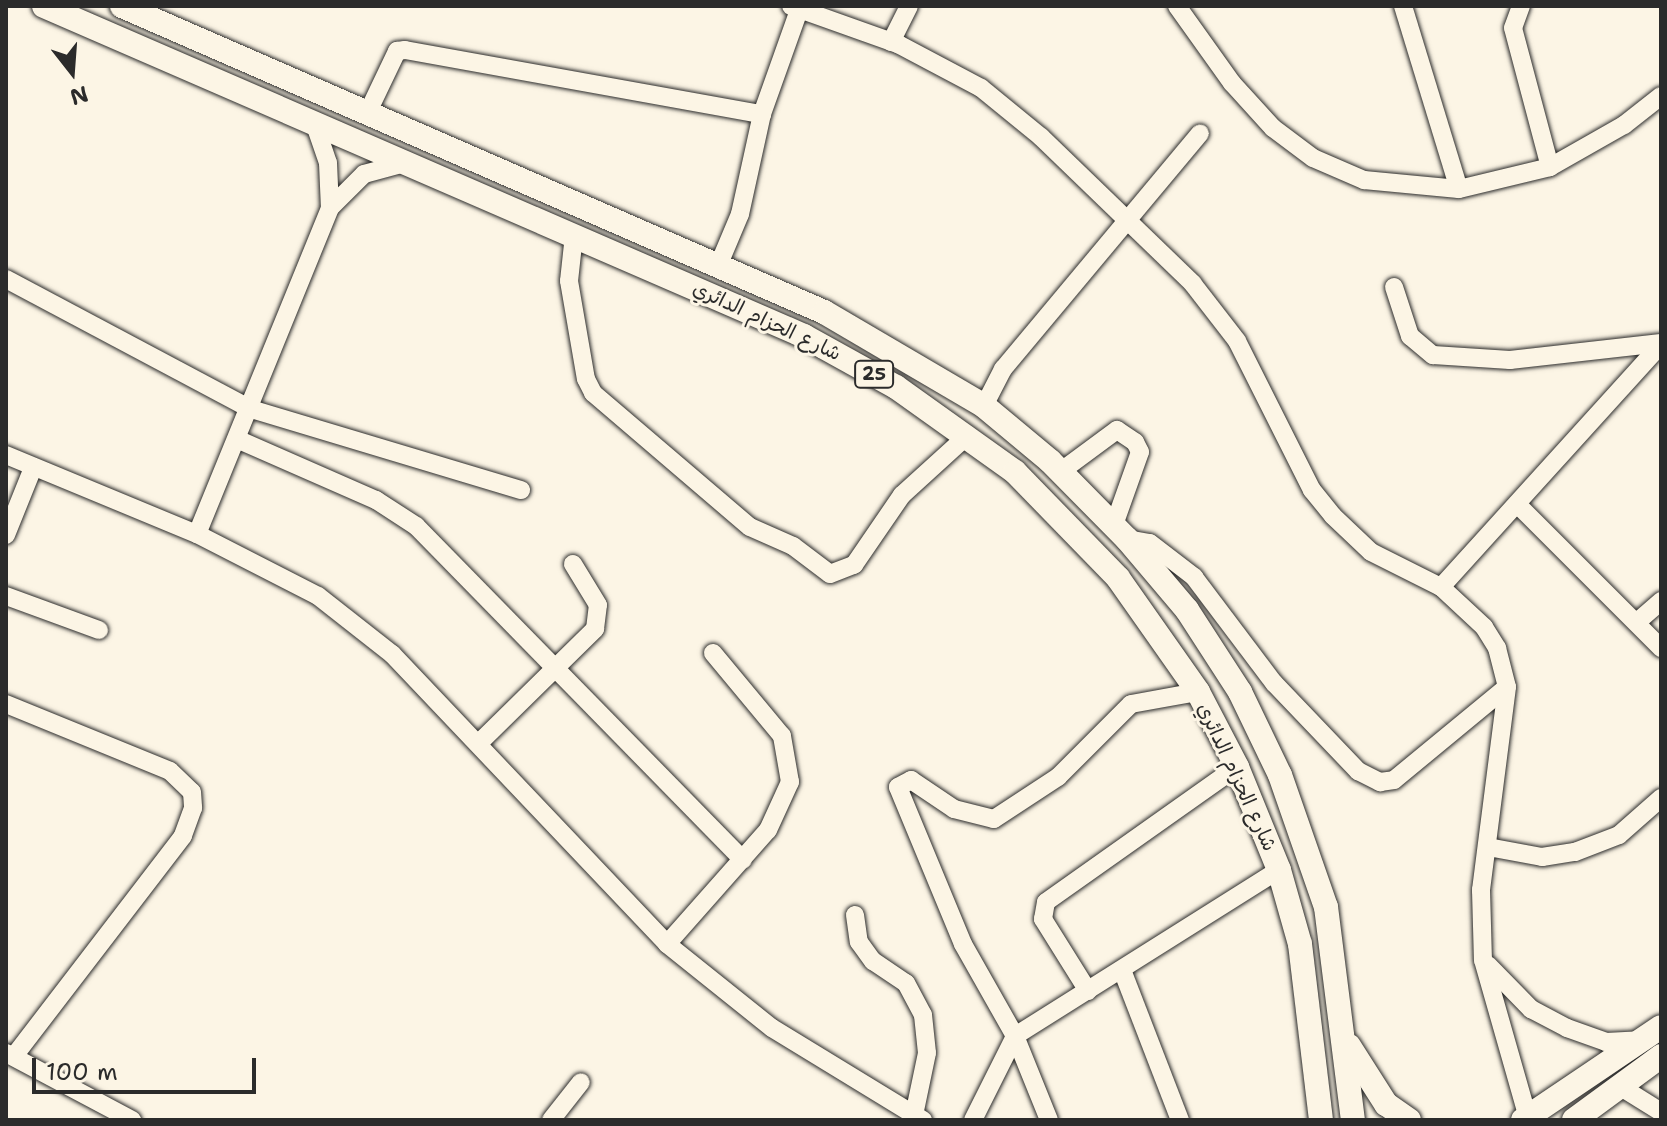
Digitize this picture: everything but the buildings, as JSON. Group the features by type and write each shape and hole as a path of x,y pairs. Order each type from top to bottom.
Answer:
{"main road":[{"name":"شارع الحزام الدائري","path":"44,6 804,336 968,435 1015,472 1118,578 1198,692 1237,767 1279,870 1311,1009 1321,1120"},
{"name":"شارع الحزام الدائري","path":"122,6 824,312 984,406 1060,472 1120,532 1187,610 1240,692 1280,775 1326,907 1347,1043 1353,1120"},
{"path":"1574,1120 1621,1087 1655,1041"},
{"path":"1525,1119 1655,1041"},
{"path":"1347,1043 1386,1104 1409,1120"}],"street":[{"path":"891,42 909,6"},
{"path":"1177,6 1232,83 1273,128 1313,158 1364,180 1459,189 1550,167 1624,125 1661,96"},
{"path":"1403,6 1459,189"},
{"path":"1521,6 1513,28 1550,167"},
{"path":"719,264 740,214 762,114 795,8 891,42 981,88 1127,217 1193,284 1237,341 1312,490 1333,516 1371,552 1441,587 1484,627 1497,648 1507,687 1481,890 1483,960 1525,1119"},
{"path":"367,114 397,51 405,50 762,114"},
{"path":"314,122 328,163 330,208"},
{"path":"984,406 1003,369 1200,133"},
{"path":"197,534 239,440 330,208 364,174 405,163"},
{"path":"574,235 569,281 586,379 593,393 750,527 793,546 830,574 854,565 902,495 968,435"},
{"path":"6,279 251,409 521,490"},
{"path":"1394,287 1410,336 1433,355 1510,360 1661,343"},
{"path":"1441,587 1661,343"},
{"path":"1060,472 1117,430 1135,442 1140,452 1120,532 1150,543 1194,577 1274,683 1358,771 1380,782 1394,780 1507,687"},
{"path":"239,440 396,511 556,667 743,860"},
{"path":"6,455 197,534 286,577 355,622 479,743 667,944 772,1028 918,1117 927,1053 923,1015 906,983 873,961 859,942 855,915"},
{"path":"6,535 33,468"},
{"path":"1517,504 1661,648"},
{"path":"479,743 556,667 600,618 593,594 573,564"},
{"path":"6,596 99,630"},
{"path":"1637,622 1661,601"},
{"path":"667,944 743,860 781,811 790,782 787,755 769,718 713,653"},
{"path":"1049,1120 1015,1036 963,944 898,787 911,780 954,809 994,819 1058,777 1131,704 1198,692"},
{"path":"6,704 170,771 192,792 193,808 183,836 10,1054 132,1120"},
{"path":"1088,991 1043,919 1046,902 1237,767"},
{"path":"1488,847 1542,857 1575,852 1619,835 1661,798"},
{"path":"973,1120 1015,1036 1279,870"},
{"path":"1483,960 1531,1009 1567,1028 1606,1042 1655,1041"},
{"path":"1122,970 1180,1120"},
{"path":"551,1120 581,1082"},
{"path":"1621,1087 1661,1112"}]}
